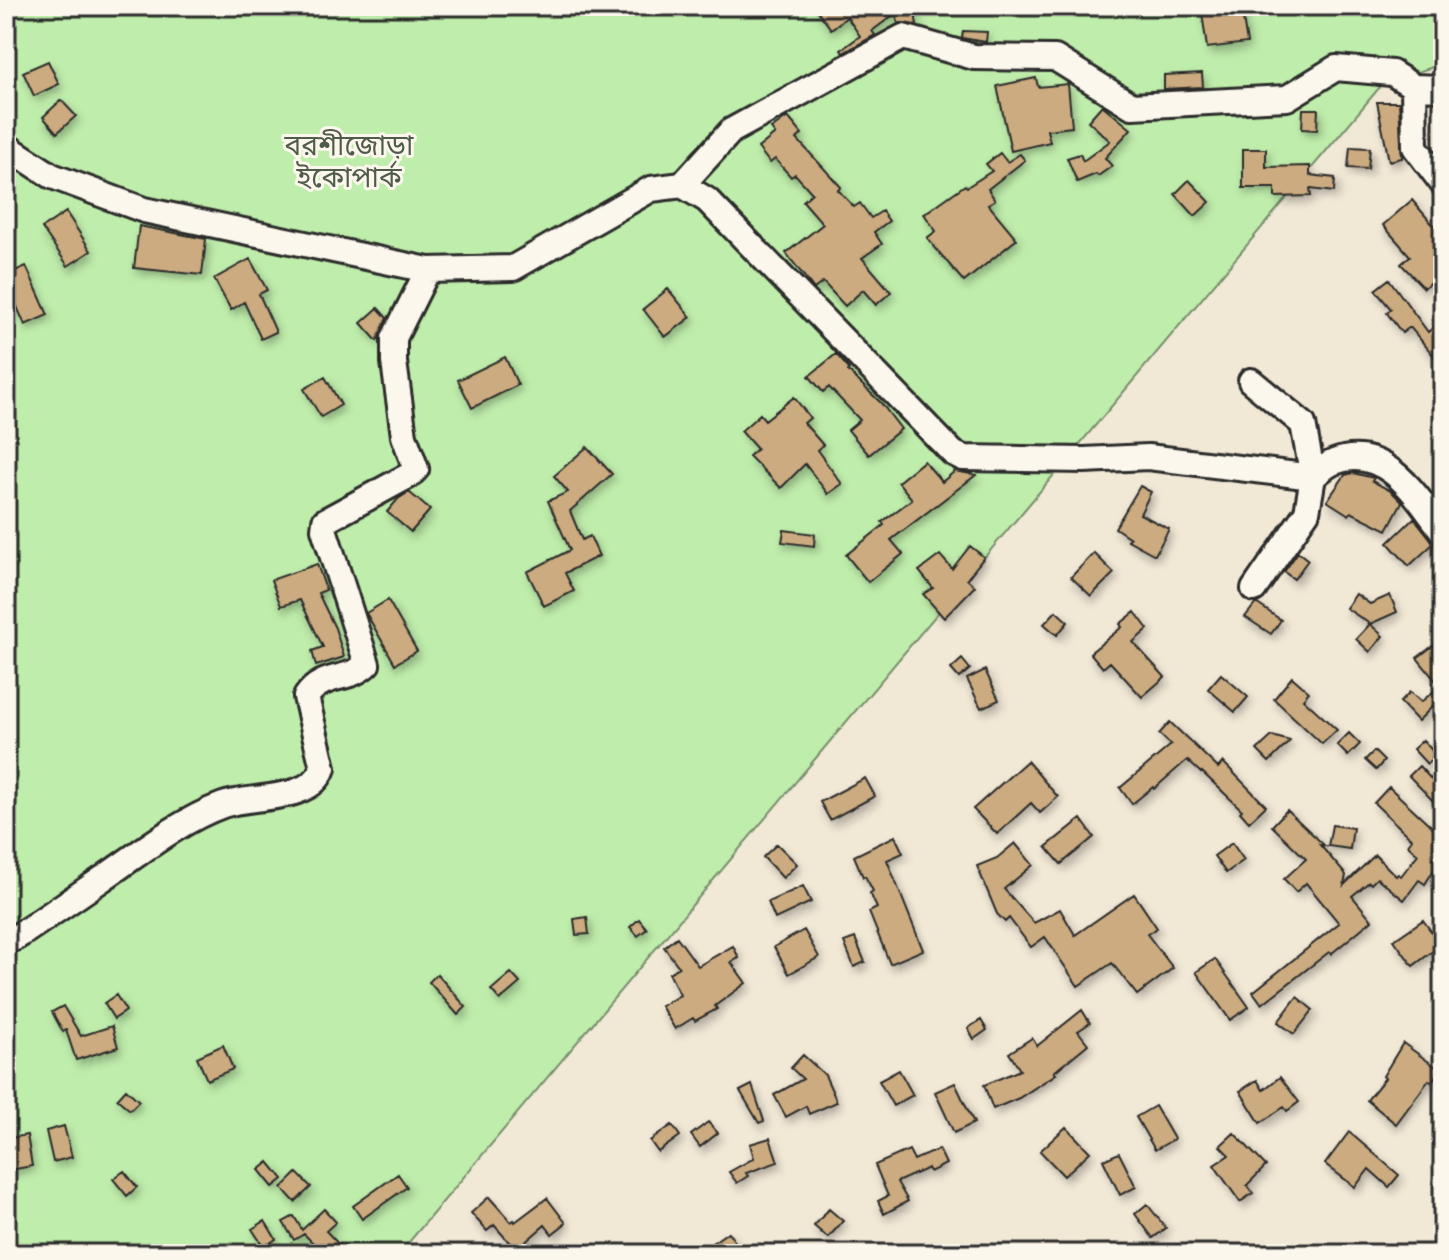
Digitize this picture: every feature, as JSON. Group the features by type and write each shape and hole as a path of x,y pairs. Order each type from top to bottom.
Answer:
{"street":[{"path":"682,185 731,131 903,37 974,57 1055,58 1132,106 1287,98 1336,68 1392,73 1414,87 1443,88"},
{"path":"1414,87 1415,147 1443,184"},
{"path":"6,146 52,176 144,210 428,270 513,268 651,189 682,185 707,200 953,453 963,458 1084,460 1148,457 1313,477 1332,462 1355,457 1380,464 1400,477 1443,532"},
{"path":"9,944 157,840 198,817 223,805 286,795 320,776 323,768 306,697 318,683 362,669 367,664 324,529 325,521 416,469 404,436 394,362 394,338 428,270"},
{"path":"1251,381 1303,424 1313,477 1307,512 1254,589"}],"green space":[{"name":"বরশীজোড়া ইকোপার্ক","path":"6,6 1443,6 1443,64 1384,82 399,1254 6,1254"}],"building":[{"path":"814,6 914,6 917,25 898,23 896,13 872,31 875,35 843,53 841,50 860,36 847,17 831,29"},
{"path":"1201,6 1241,6 1247,43 1207,48"},
{"path":"963,31 987,32 986,42 962,38"},
{"path":"48,61 59,84 34,96 23,72"},
{"path":"1202,73 1203,87 1164,89 1164,75"},
{"path":"1036,78 1038,87 1068,84 1072,127 1047,130 1050,142 1011,151 997,86"},
{"path":"61,100 76,116 57,133 43,117"},
{"path":"1377,102 1399,102 1402,158 1389,161"},
{"path":"1102,105 1131,129 1105,158 1112,166 1098,176 1096,174 1077,182 1067,158 1080,154 1083,161 1110,141 1088,121"},
{"path":"1303,109 1318,109 1317,130 1302,129"},
{"path":"788,117 802,134 797,139 841,187 838,190 854,207 860,203 871,218 882,211 889,221 874,232 882,244 862,258 891,292 876,305 863,290 845,306 823,282 814,289 786,253 823,224 803,201 812,193 795,174 791,177 775,159 770,163 758,148 775,134 771,129"},
{"path":"1350,147 1370,148 1368,169 1348,168"},
{"path":"1243,149 1266,149 1266,167 1310,166 1310,175 1335,178 1334,192 1310,189 1311,196 1275,197 1275,188 1243,188"},
{"path":"1000,153 1007,162 1020,154 1025,160 988,189 995,200 988,204 1017,239 964,282 927,238 936,231 924,214 965,185 967,187 992,171 986,164"},
{"path":"1189,180 1210,202 1195,216 1175,194"},
{"path":"1412,200 1434,226 1443,219 1443,270 1424,288 1401,264 1410,256 1383,225"},
{"path":"66,212 91,251 68,266 42,228"},
{"path":"139,226 206,239 202,275 134,268"},
{"path":"250,259 267,290 259,294 276,332 261,339 244,302 231,310 214,279"},
{"path":"26,266 48,315 25,325 6,282 6,275"},
{"path":"1389,279 1428,332 1434,327 1443,337 1443,367 1410,327 1402,333 1387,313 1391,309 1375,290"},
{"path":"668,289 691,317 665,337 643,309"},
{"path":"378,308 387,318 377,341 361,323"},
{"path":"836,354 901,429 869,455 848,430 860,420 829,387 823,392 809,376"},
{"path":"505,357 518,385 472,408 458,380"},
{"path":"325,377 341,405 321,417 304,389"},
{"path":"794,397 810,418 804,423 823,445 817,450 842,484 828,494 805,464 781,488 749,456 757,449 741,431 760,414 765,420"},
{"path":"587,447 612,474 570,511 582,540 590,536 599,556 565,573 574,591 544,606 527,572 570,550 548,501 568,492 554,476"},
{"path":"924,461 942,482 955,471 976,475 891,540 903,554 868,582 846,555 912,499 898,482"},
{"path":"1353,473 1374,478 1372,481 1391,491 1402,502 1387,530 1351,512 1349,515 1327,501 1345,475"},
{"path":"1140,486 1151,492 1140,514 1169,529 1155,555 1128,540 1130,538 1115,528"},
{"path":"409,492 430,510 411,532 387,512"},
{"path":"1414,518 1434,543 1409,566 1388,543"},
{"path":"784,530 815,534 814,546 782,542"},
{"path":"970,546 984,557 967,579 975,586 944,618 923,594 933,588 919,571 940,555 952,569"},
{"path":"1298,552 1308,560 1294,579 1284,572"},
{"path":"1094,553 1114,573 1091,596 1071,577"},
{"path":"317,564 326,590 318,593 335,628 344,657 316,666 312,651 323,647 300,600 281,606 271,580"},
{"path":"1356,594 1370,604 1390,595 1397,612 1370,624 1346,608"},
{"path":"388,600 417,651 395,664 366,613"},
{"path":"1256,603 1281,620 1271,634 1245,617"},
{"path":"1056,611 1068,622 1057,635 1044,624"},
{"path":"1135,612 1148,629 1133,642 1165,677 1142,697 1110,662 1103,668 1090,653"},
{"path":"1370,624 1383,636 1370,652 1356,639"},
{"path":"1443,638 1443,696 1418,721 1400,702 1410,692 1421,702 1440,686 1417,658"},
{"path":"962,659 970,669 959,678 951,669"},
{"path":"985,670 999,700 981,708 967,679"},
{"path":"1221,674 1248,697 1235,712 1208,689"},
{"path":"1292,677 1309,692 1303,699 1337,730 1322,744 1274,699"},
{"path":"1170,722 1218,768 1223,762 1266,806 1249,822 1240,812 1242,810 1187,760 1132,804 1120,788 1171,745 1159,734"},
{"path":"1349,733 1360,744 1348,756 1337,745"},
{"path":"1272,736 1290,741 1269,762 1257,750"},
{"path":"1423,740 1436,755 1427,764 1413,749"},
{"path":"1374,751 1384,761 1376,770 1365,760"},
{"path":"1027,761 1058,797 1040,813 1031,803 997,834 973,809"},
{"path":"1419,766 1443,792 1443,799 1437,805 1409,776"},
{"path":"865,778 875,796 830,820 820,802"},
{"path":"1389,787 1443,837 1437,848 1443,852 1443,866 1438,873 1434,870 1425,884 1419,880 1404,900 1377,878 1371,884 1369,882 1352,896 1372,920 1262,1004 1253,992 1339,923 1306,883 1296,892 1284,879 1306,859 1272,826 1287,810 1325,846 1320,845 1346,875 1344,885 1375,855 1396,876 1401,876 1418,854 1408,845 1412,839 1374,803"},
{"path":"1081,819 1094,837 1061,864 1046,847"},
{"path":"1332,825 1353,828 1350,849 1328,846"},
{"path":"895,836 903,853 887,860 923,950 890,964 869,912 877,908 870,893 873,891 854,856"},
{"path":"1015,843 1033,865 1004,889 1034,923 1060,909 1075,935 1134,894 1157,928 1147,934 1173,968 1137,995 1112,963 1078,986 1045,937 1031,947 1009,918 1005,922 997,914 977,866 997,858"},
{"path":"1232,843 1244,860 1226,873 1214,856"},
{"path":"777,844 797,864 783,878 763,857"},
{"path":"803,886 811,902 775,919 768,902"},
{"path":"587,917 589,934 576,935 574,919"},
{"path":"639,919 647,929 638,936 630,927"},
{"path":"1423,920 1441,945 1413,966 1394,940"},
{"path":"804,930 819,957 789,974 774,947"},
{"path":"677,937 698,966 733,946 739,958 731,962 746,983 715,1006 717,1009 675,1029 661,1006 680,995 669,973 679,967 664,947"},
{"path":"855,938 865,962 854,967 844,942"},
{"path":"1215,959 1249,1007 1230,1020 1196,972"},
{"path":"511,973 520,983 500,1000 491,990"},
{"path":"437,974 466,1007 458,1015 429,982"},
{"path":"116,995 126,1011 114,1019 104,1003"},
{"path":"1297,997 1313,1010 1294,1034 1278,1022"},
{"path":"63,1006 81,1036 112,1026 118,1047 76,1060 66,1030 63,1032 52,1012"},
{"path":"1082,1010 1090,1023 1078,1031 1088,1044 1054,1072 1056,1074 1019,1098 993,1109 984,1085 1020,1070 1009,1053 1032,1038 1037,1046"},
{"path":"981,1020 987,1030 974,1039 968,1028"},
{"path":"1403,1043 1440,1070 1396,1124 1367,1100 1385,1078 1383,1076"},
{"path":"223,1045 233,1069 207,1080 197,1057"},
{"path":"803,1055 825,1075 837,1102 809,1114 806,1106 786,1117 774,1095 803,1079 791,1068"},
{"path":"899,1070 913,1095 893,1106 879,1081"},
{"path":"1280,1077 1299,1102 1287,1111 1284,1107 1260,1123 1240,1091 1257,1080 1263,1090"},
{"path":"955,1083 974,1123 954,1133 935,1092"},
{"path":"752,1085 764,1121 759,1123 740,1091"},
{"path":"126,1089 139,1101 130,1110 117,1099"},
{"path":"1155,1106 1174,1139 1155,1150 1136,1117"},
{"path":"708,1122 718,1133 700,1147 691,1135"},
{"path":"672,1125 680,1136 658,1152 650,1141"},
{"path":"64,1126 72,1157 53,1162 46,1131"},
{"path":"1066,1127 1090,1152 1064,1176 1040,1151"},
{"path":"1349,1132 1399,1175 1389,1187 1369,1169 1355,1187 1325,1164"},
{"path":"1234,1133 1266,1166 1247,1185 1253,1193 1240,1202 1214,1165 1229,1155 1220,1146"},
{"path":"27,1135 32,1166 10,1170 6,1139"},
{"path":"770,1138 778,1162 746,1173 748,1176 737,1183 729,1172 754,1158 750,1144"},
{"path":"939,1149 946,1164 930,1172 928,1168 897,1182 908,1201 884,1214 878,1201 888,1196 875,1165 909,1150 914,1160"},
{"path":"1119,1153 1136,1187 1120,1195 1103,1160"},
{"path":"269,1162 283,1179 273,1187 259,1170"},
{"path":"124,1171 137,1187 127,1196 113,1179"},
{"path":"297,1173 311,1187 295,1202 282,1188"},
{"path":"398,1174 407,1187 362,1219 353,1206"},
{"path":"489,1197 511,1222 547,1198 566,1223 552,1234 545,1225 516,1250 494,1225 487,1231 471,1213"},
{"path":"1147,1204 1166,1228 1153,1238 1135,1214"},
{"path":"324,1209 336,1222 326,1231 348,1254 324,1254 304,1234 294,1240 283,1222 294,1216 302,1230"},
{"path":"829,1209 843,1221 828,1238 814,1226"},
{"path":"265,1221 276,1239 264,1247 252,1229"},
{"path":"728,1232 744,1254 713,1254 708,1246"}]}
